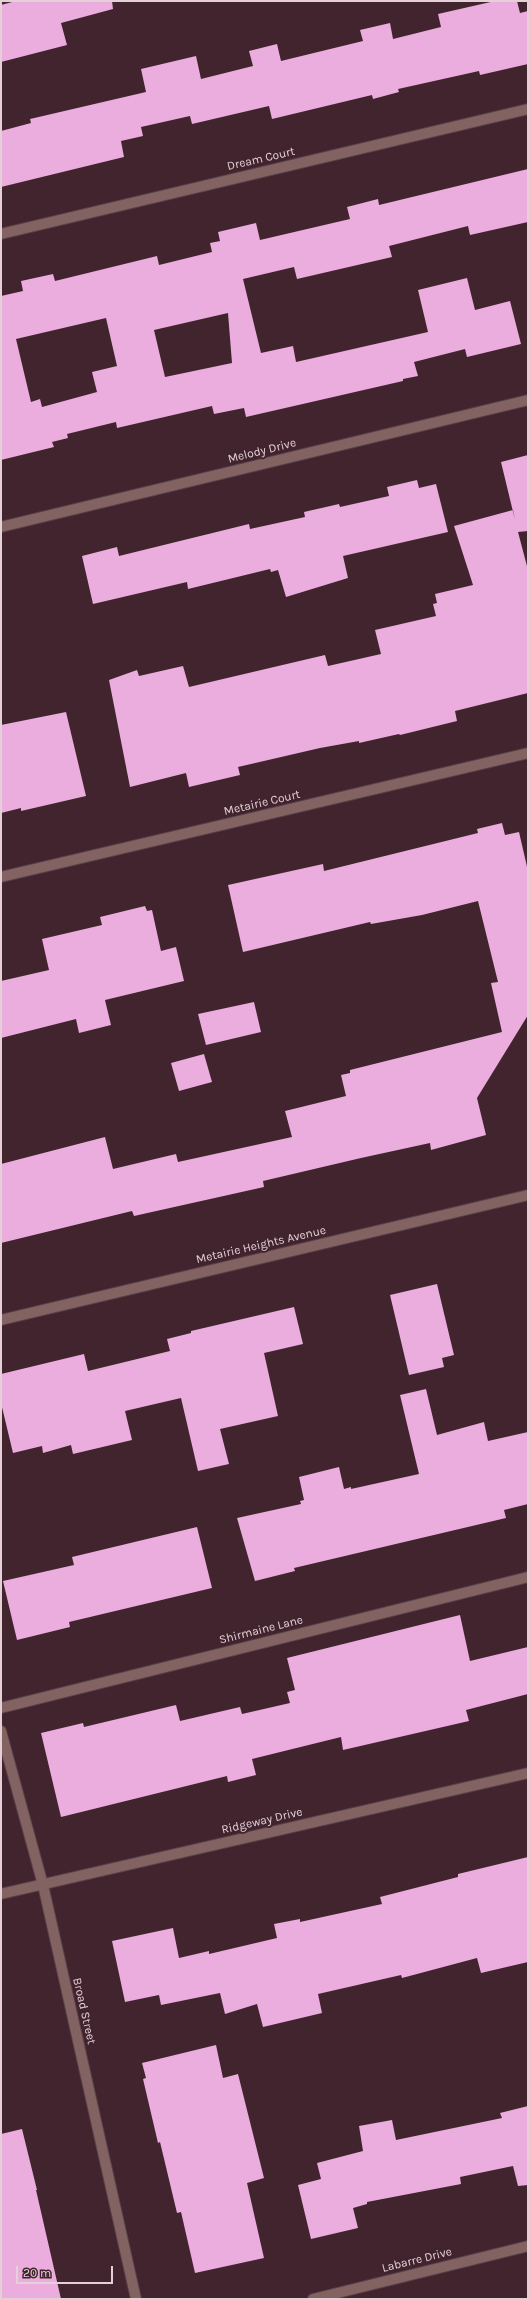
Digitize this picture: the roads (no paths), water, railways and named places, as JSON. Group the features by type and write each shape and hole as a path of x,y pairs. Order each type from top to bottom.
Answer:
{"street":[{"name":"Dream Court","path":"1,234 528,108"},
{"name":"Melody Drive","path":"1,526 528,400"},
{"name":"Metairie Court","path":"1,877 528,753"},
{"name":"Metairie Heights Avenue","path":"1,1320 528,1195"},
{"name":"Shirmaine Lane","path":"1,1708 528,1577"},
{"name":"Broad Street","path":"1,1731 43,1885 136,2299"},
{"name":"Ridgeway Drive","path":"1,1894 528,1773"},
{"name":"Labarre Drive","path":"313,2299 528,2246"}]}
